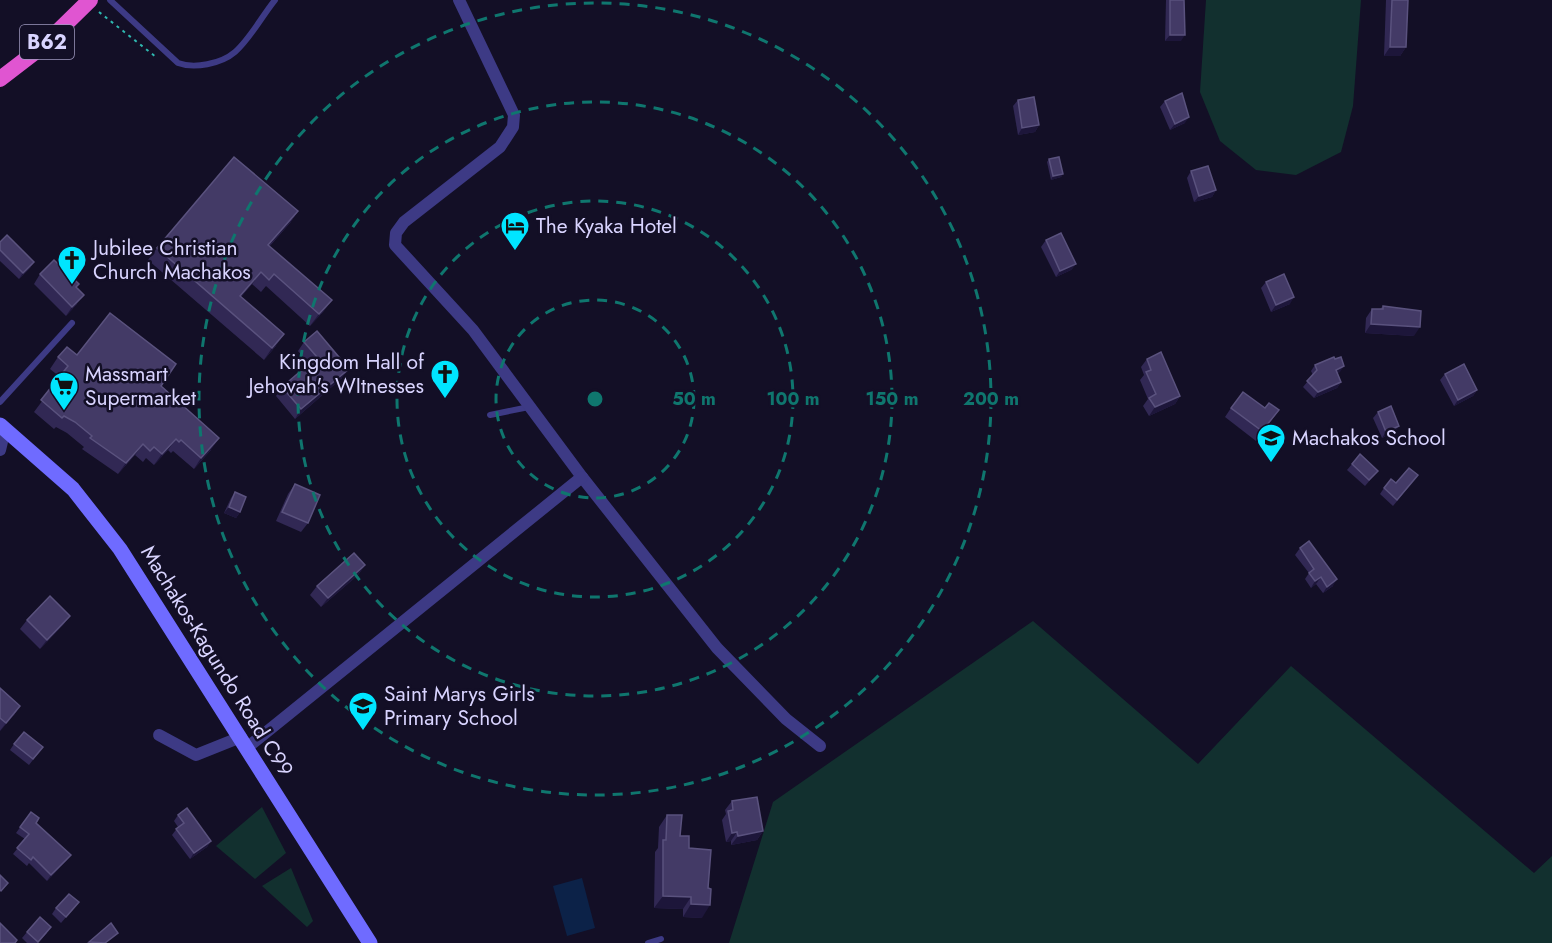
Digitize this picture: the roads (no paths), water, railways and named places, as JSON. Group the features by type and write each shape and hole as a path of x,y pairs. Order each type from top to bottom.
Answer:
{"highway":[{"name":"B62","path":"0,79 42,46 88,2"}],"main road":[{"name":"Machakos-Kagundo Road C99","path":"2,427 73,489 98,518 245,742 370,943"}],"street":[{"path":"459,0 514,115 513,127 500,147 404,222 396,233 394,242 473,330 582,477 717,648 786,719 820,746"},
{"path":"0,450 2,427"},
{"path":"159,735 196,755 245,742 582,477"}],"lane":[{"path":"110,0 178,63 188,67 213,62 235,53 274,0"},
{"path":"0,402 72,323"},
{"path":"490,415 530,407"},
{"path":"648,943 662,939"}],"water":[{"path":"582,878 595,928 567,936 553,886"}],"place":[{"name":"The Kyaka Hotel","path":"515,252"},
{"name":"Jubilee Christian Church Machakos","path":"72,286"},
{"name":"Kingdom Hall of Jehovah's WItnesses","path":"445,400"},
{"name":"Massmart Supermarket","path":"64,412"},
{"name":"Machakos School","path":"1271,464"},
{"name":"Saint Marys Girls Primary School","path":"363,732"}]}
